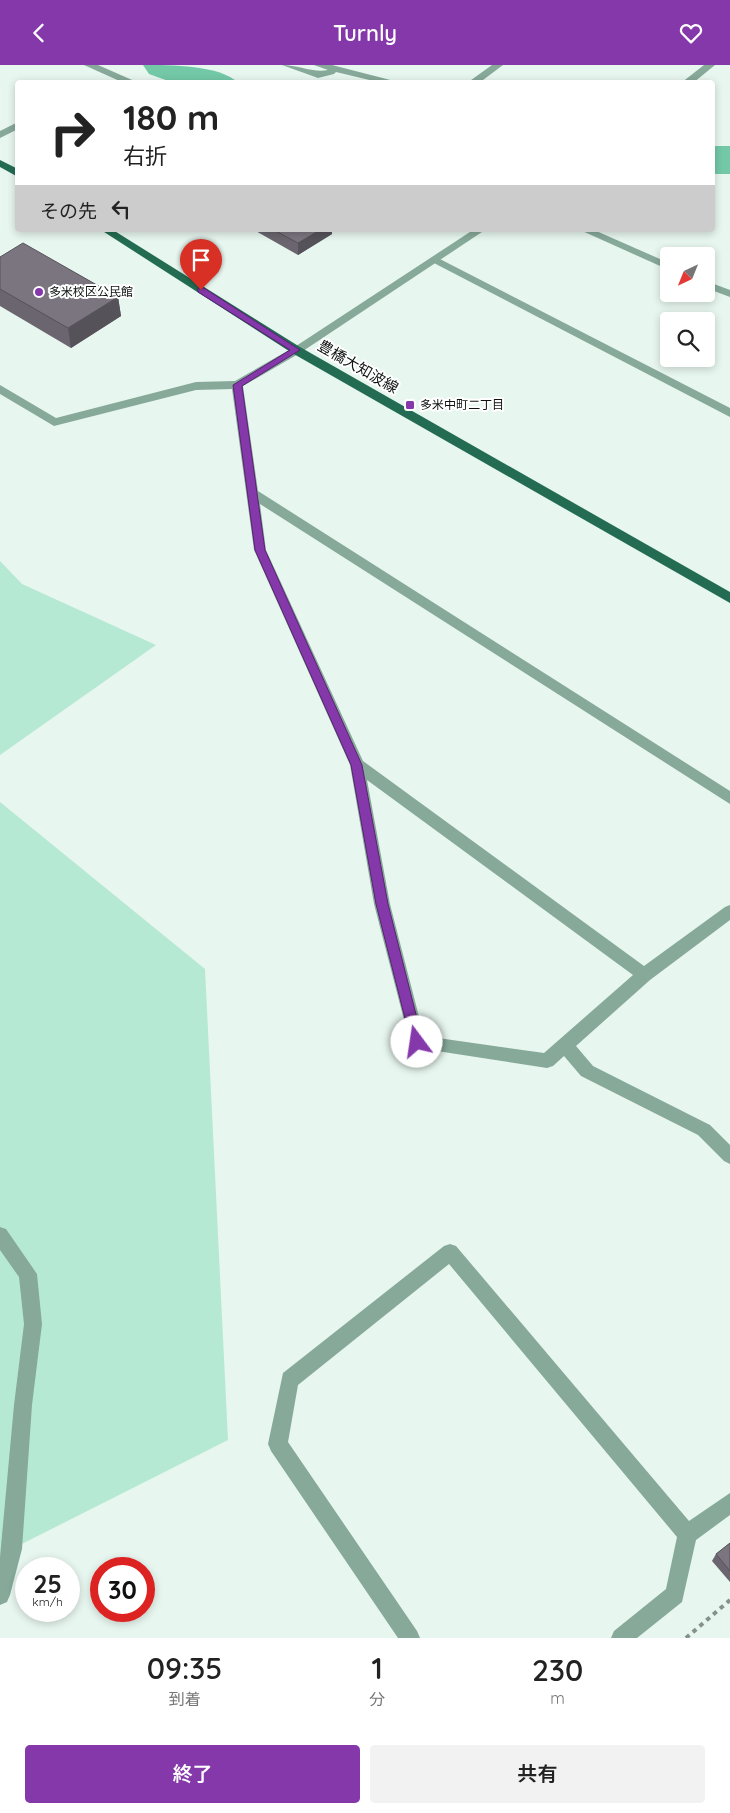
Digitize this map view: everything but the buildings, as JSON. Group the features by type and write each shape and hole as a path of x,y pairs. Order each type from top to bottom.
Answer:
{"main road":[{"path":"0,163 15,172"},
{"name":"豊橋大知波線","path":"109,232 296,350 730,598"}],"street":[{"path":"89,65 105,76 122,80"},
{"path":"287,65 318,75 338,71"},
{"path":"319,65 382,80"},
{"path":"476,80 498,65"},
{"path":"690,80 710,65"},
{"path":"0,135 15,127"},
{"path":"0,389 54,422 196,386 238,385 296,350 477,232"},
{"path":"590,232 660,263"},
{"path":"436,260 730,413"},
{"path":"715,288 730,294"},
{"path":"238,385 260,550 357,765 382,904 417,1042 548,1061 644,975 730,911"},
{"path":"253,494 730,798"},
{"path":"357,765 644,975"},
{"path":"565,1045 586,1071 704,1130 730,1156"},
{"path":"0,1235 28,1274 33,1324 23,1405 12,1549 0,1595"},
{"path":"410,1638 278,1443 290,1380 450,1252 687,1534"},
{"path":"621,1638 674,1595 687,1534 730,1503"}],"path":[{"path":"686,1638 730,1600"}],"green space":[{"path":"0,561 22,584 156,645 0,755"},
{"path":"0,802 205,969 228,1440 0,1555"}],"waterway":[{"path":"164,65 208,80"},
{"path":"715,160 730,160"}],"place":[{"name":"多米校区公民館","path":"39,292"},
{"name":"多米中町二丁目","path":"410,405"}],"route":[{"path":"201,290 296,350 238,385 260,550 357,765 382,904 417,1042"}]}
